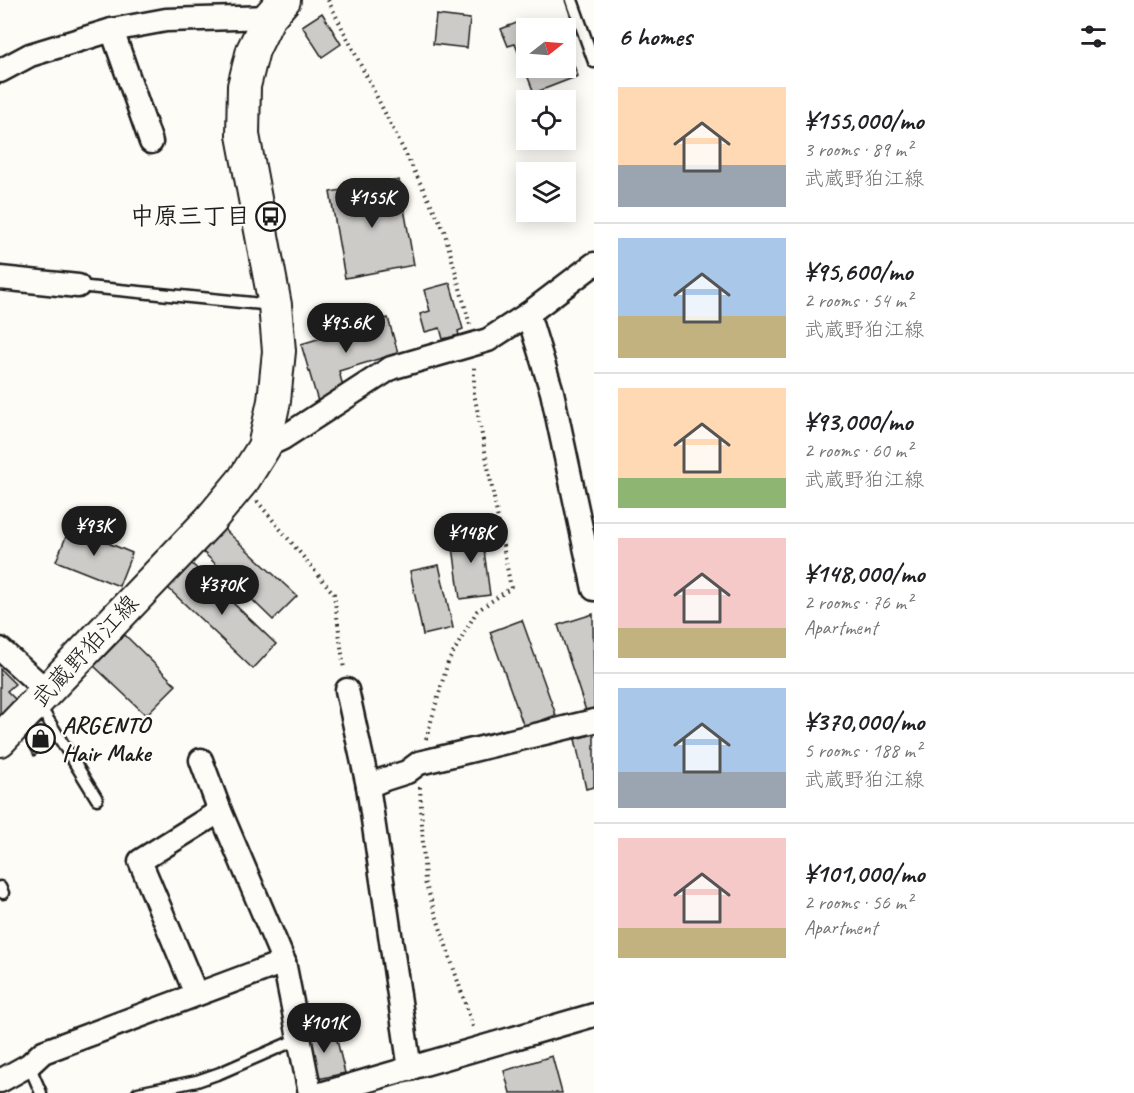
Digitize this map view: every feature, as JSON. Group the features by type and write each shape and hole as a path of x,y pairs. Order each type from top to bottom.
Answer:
{"main road":[{"name":"武蔵野狛江線","path":"0,740 210,520 242,481 264,447 274,401 279,351 275,305 243,135 246,77 253,50 277,9"}],"street":[{"path":"0,71 30,55 112,30 166,20 277,9"},
{"path":"112,30 151,142"},
{"path":"264,447 283,438 391,368 488,340 528,314 594,264"},
{"path":"0,278 78,286"},
{"path":"528,314 552,392 594,589"},
{"path":"0,649 42,697"},
{"path":"347,690 368,786 410,1069"},
{"path":"368,786 407,772 419,763 594,721"},
{"path":"201,760 220,812 284,962 310,1093"},
{"path":"196,994 140,861 220,812"},
{"path":"0,1081 29,1065 43,1052 284,962"},
{"path":"324,1093 594,1015"}],"lane":[{"path":"572,0 594,62"},
{"path":"78,286 275,305"},
{"path":"42,697 97,799"},
{"path":"138,1093 197,1081 298,1040"},
{"path":"29,1065 41,1093"}],"path":[{"path":"328,0 444,230 474,345 474,393 511,588 477,611 448,662 419,763 425,882 480,1048"},
{"path":"242,481 334,594 347,690"}],"building":[{"path":"322,13 341,44 322,57 302,26"},
{"path":"436,15 470,19 467,48 433,44"},
{"path":"516,23 516,47 515,44 508,46 501,29"},
{"path":"528,78 573,78 542,90 533,90"},
{"path":"399,180 414,265 345,278 330,192"},
{"path":"450,283 463,329 458,331 459,335 443,339 440,328 425,332 420,314 430,311 424,290"},
{"path":"388,318 398,353 339,371 343,387 319,405 301,344"},
{"path":"221,526 297,596 273,620 199,548"},
{"path":"70,527 132,553 119,586 56,561"},
{"path":"481,528 490,595 460,599 451,532"},
{"path":"191,563 276,644 253,669 168,588"},
{"path":"439,565 453,628 423,635 410,571"},
{"path":"593,614 594,708 586,711 558,625"},
{"path":"522,620 556,715 524,727 490,632"},
{"path":"125,635 176,685 146,715 94,666"},
{"path":"0,669 15,684 7,691 16,700 0,716"},
{"path":"45,720 58,741 34,756 24,737"},
{"path":"594,734 594,787 586,789 575,739"},
{"path":"334,1028 345,1073 314,1080 303,1035"},
{"path":"552,1056 562,1093 510,1093 504,1071"}],"place":[{"name":"中原三丁目","path":"271,216"},
{"name":"ARGENTO Hair Make","path":"41,739"}]}
